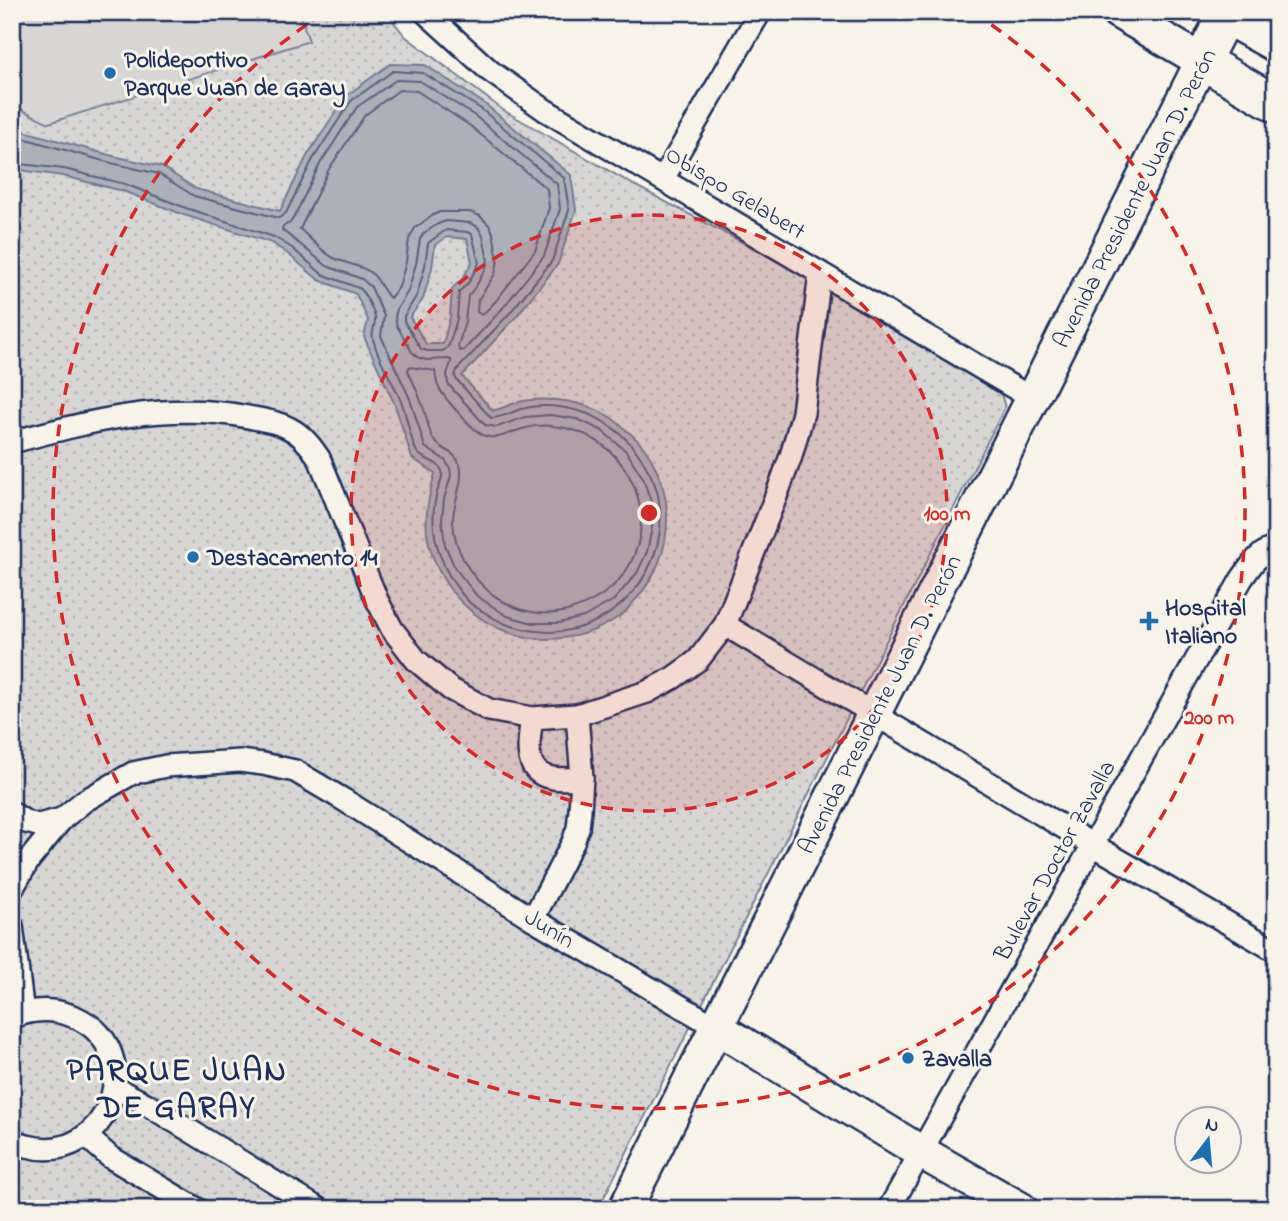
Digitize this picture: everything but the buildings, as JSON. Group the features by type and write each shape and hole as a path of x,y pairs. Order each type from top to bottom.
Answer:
{"main road":[{"name":"Avenida Presidente Juan D. Perón","path":"1202,61 1224,13"},
{"path":"1224,13 1276,44"},
{"path":"1202,61 1276,104"}],"street":[{"name":"Obispo Gelabert","path":"425,12 490,71 545,110 1033,399"},
{"path":"663,179 760,12"},
{"path":"1118,12 1202,61"},
{"name":"Avenida Presidente Juan D. Perón","path":"625,1209 1202,61"},
{"path":"12,443 69,426 121,415 195,411 235,414 271,421 293,430 309,444 319,458 377,600 393,629 416,660 450,689 489,710 532,718 577,715 647,692 673,678 698,660 725,625 791,456 803,413 820,273"},
{"name":"Bulevar Doctor Zavalla","path":"889,1209 1241,580 1259,557 1271,548 1276,548"},
{"path":"725,625 1276,951"},
{"path":"533,919 578,828 582,778 577,715"},
{"path":"532,718 528,750 531,763 541,773 552,778 582,778"},
{"name":"Junín","path":"12,890 29,860 62,818 84,801 133,773 166,766 240,761 295,771 533,919 1021,1209"},
{"name":"Junín","path":"12,813 26,822 38,825 62,818"},
{"path":"12,926 18,1016 43,1010 63,1012 82,1020 97,1033 108,1049 114,1068 115,1088 110,1107 100,1123 86,1136 68,1145 48,1149 27,1147 12,1140"},
{"path":"115,1088 319,1209"},
{"path":"86,1136 110,1157 197,1209"}],"shaded area":[{"name":"PARQUE JUAN DE GARAY","path":"12,12 386,12 405,36 503,110 634,185 783,264 999,388 1005,407 598,1209 12,1209"},
{"name":"Polideportivo Parque Juan de Garay","path":"12,12 299,12 309,41 49,123 12,105"}],"water":[{"path":"390,64 425,65 485,104 571,175 576,210 558,264 514,319 462,376 493,411 523,401 545,400 590,407 613,419 631,434 652,460 666,503 664,548 645,588 626,611 597,629 568,637 539,639 511,633 485,621 462,603 444,580 431,551 426,522 435,473 412,458 395,405 364,337 368,320 356,294 319,280 272,243 184,215 123,191 63,176 12,169 12,131 24,131 162,167 196,189 280,211 307,156 346,96","holes":["447,237 467,239 472,262 463,278 452,289 450,317 443,344 426,344 410,317 423,299 435,245"]}],"place":[{"name":"Polideportivo Parque Juan de Garay","path":"110,73"},
{"name":"Destacamento 14","path":"193,557"},
{"name":"Hospital Italiano","path":"1149,621"},
{"name":"Zavalla","path":"908,1058"}],"district":[{"name":"PARQUE JUAN DE GARAY","path":"177,1088"}]}
